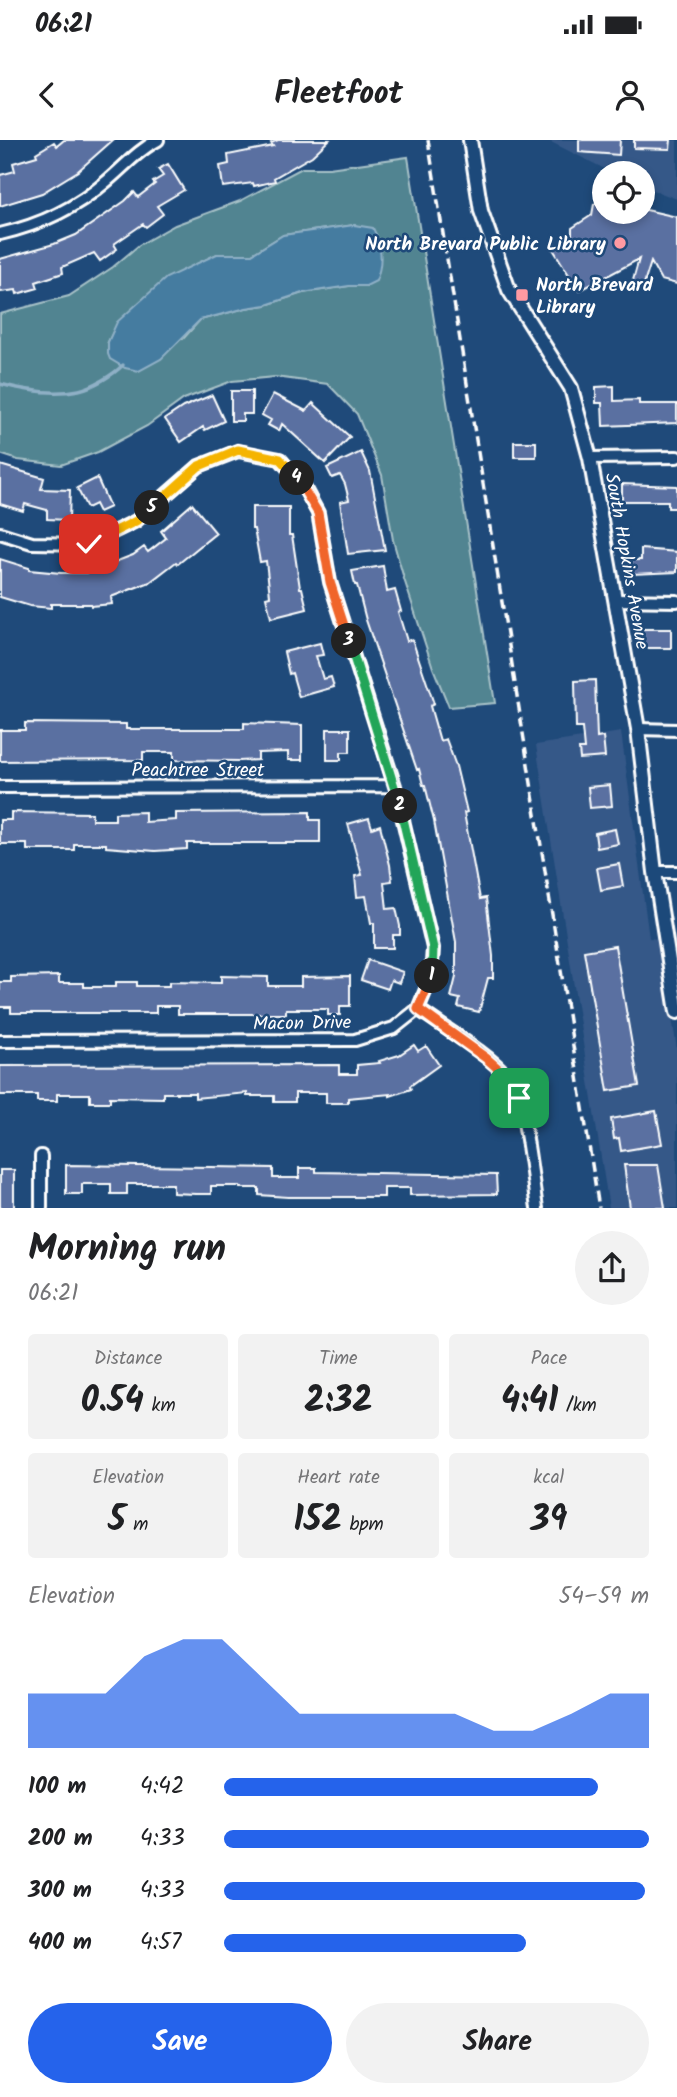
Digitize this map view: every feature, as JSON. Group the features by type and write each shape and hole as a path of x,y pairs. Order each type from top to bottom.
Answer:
{"street":[{"path":"0,234 34,225 71,207 158,140"},
{"name":"South Hopkins Avenue","path":"470,140 481,211 509,290 571,388 590,458 638,729 655,872 677,1012"},
{"path":"0,533 32,543 89,544 136,521 199,466 238,450 280,459 303,486 318,513 330,582 396,786 433,948 432,977 418,1009 509,1078 519,1098 537,1208"},
{"path":"590,458 677,457"},
{"path":"616,600 677,601"},
{"path":"638,729 677,730"},
{"name":"Peachtree Street","path":"0,787 396,786"},
{"path":"655,872 677,872"},
{"name":"Macon Drive","path":"0,1041 355,1040 394,1028 418,1009"},
{"path":"41,1156 41,1208"}],"shaded area":[{"path":"547,140 677,140 677,199 655,191 655,161 592,162"},
{"path":"354,225 373,228 376,234 380,261 376,281 366,286 302,293 266,305 200,320 161,359 139,371 125,368 110,359 108,342 117,322 166,278 217,254 252,254 283,235"},
{"path":"621,732 649,938 659,939 677,1049 677,1208 609,1208 536,745"}],"green space":[{"path":"408,157 495,703 449,707 433,668 404,579 393,540 382,475 357,414 328,384 275,377 232,381 184,399 147,426 98,452 61,465 18,460 0,454 0,314 69,296 113,267 139,245 175,225 240,201 302,168 329,168","holes":["354,225 366,228 366,286 303,293 266,305 200,320 183,339 108,342 118,322 166,279 217,254 252,254 283,235"]}],"building":[{"path":"64,140 113,140 78,171 42,193 0,206 0,175 15,171 13,163 37,156 36,153 54,142 57,146"},
{"path":"278,140 329,140 312,156 274,178 275,181 254,186 253,183 223,187 220,166 229,164 228,155 273,146 271,143"},
{"path":"579,140 620,140 619,155 579,152"},
{"path":"634,140 671,140 670,149 634,148"},
{"path":"168,164 184,190 157,206 163,214 146,227 143,224 114,244 117,249 100,261 94,253 62,267 63,273 36,282 38,288 17,294 16,290 0,292 0,259 76,235 134,192 138,197 155,184 153,182 163,176 158,169"},
{"name":"North Brevard Public Library","path":"655,212 677,217 677,284 661,280 651,262 643,287 632,284 639,259 579,291 553,249 572,237 572,228 592,215 592,224 655,224"},
{"path":"614,386 614,401 639,400 639,404 677,404 677,423 603,426 602,403 596,403 596,387"},
{"path":"231,391 252,391 252,414 243,414 243,421 231,421"},
{"path":"273,394 306,411 313,403 350,437 325,463 282,424 279,431 268,425 271,420 262,415"},
{"path":"212,395 224,421 205,430 203,427 181,442 165,419 183,407"},
{"path":"514,442 536,442 536,457 514,457"},
{"path":"361,452 370,471 385,550 348,554 340,502 349,500 340,475 332,478 327,468"},
{"path":"0,465 44,478 41,489 70,490 69,520 47,519 47,510 25,504 23,511 0,504"},
{"path":"97,478 110,507 99,512 95,504 87,508 77,488"},
{"path":"622,484 677,486 677,508 668,508 668,501 622,501"},
{"path":"192,504 216,533 178,564 176,562 150,582 111,597 112,604 51,604 51,608 30,606 0,597 0,559 29,570 61,573 87,573 86,570 113,566 112,563 133,555 144,547 148,552 166,538 161,531"},
{"path":"252,507 289,507 289,535 292,535 300,588 307,609 271,618 266,597 270,596 266,561 260,562 252,529"},
{"path":"641,549 677,552 677,572 632,574 632,560 641,560"},
{"path":"383,566 387,592 395,590 401,611 398,612 407,641 412,639 434,704 430,706 440,741 446,739 456,766 467,812 464,813 480,899 486,898 493,978 488,978 479,1012 458,1007 460,999 451,997 456,977 456,942 434,821 425,785 419,769 417,770 352,571"},
{"path":"640,629 671,629 671,648 640,648"},
{"path":"320,643 323,655 316,656 323,679 331,677 334,687 299,697 292,673 289,674 284,652"},
{"path":"595,680 597,738 603,737 605,757 580,759 579,749 584,749 582,728 576,728 575,681"},
{"path":"25,723 126,724 126,729 244,729 244,723 302,725 302,760 288,760 288,752 258,753 258,760 239,761 174,760 174,752 143,752 143,760 0,761 0,730 25,730"},
{"path":"327,729 350,729 350,752 341,752 341,760 327,760"},
{"path":"610,785 612,806 590,808 588,787"},
{"path":"11,812 92,813 92,820 115,820 115,813 145,812 145,822 176,820 176,813 310,812 310,820 320,820 320,843 187,843 187,849 155,851 106,847 106,844 74,844 74,850 27,850 27,844 0,844 0,820 11,820"},
{"path":"369,818 372,828 380,825 390,865 392,881 384,882 387,909 396,908 400,926 400,935 393,935 393,948 374,948 374,923 371,923 366,896 357,897 355,876 362,875 348,824"},
{"path":"615,829 618,844 597,848 595,833"},
{"path":"619,864 623,886 601,890 597,868"},
{"path":"615,946 639,1086 608,1091 584,951"},
{"path":"368,960 403,972 399,983 391,980 388,989 361,980"},
{"path":"59,976 59,983 84,983 84,987 116,987 116,982 137,982 137,986 169,986 169,982 221,983 221,976 268,977 268,986 301,986 301,977 350,976 350,1006 340,1006 340,1015 328,1015 328,1009 286,1009 286,1014 178,1014 178,1006 156,1006 156,1013 11,1013 11,1007 0,1007 0,982 11,982 11,977"},
{"path":"414,1045 418,1051 426,1046 439,1065 410,1086 411,1089 390,1096 348,1098 348,1103 326,1103 326,1093 295,1093 295,1102 274,1102 274,1096 247,1096 247,1093 195,1098 195,1093 163,1093 163,1098 110,1097 110,1102 90,1102 90,1094 57,1094 57,1101 37,1101 37,1095 0,1095 0,1066 339,1065 339,1074 357,1074 357,1065 380,1063 379,1061 399,1055"},
{"path":"656,1111 662,1144 621,1151 619,1138 614,1139 611,1119"},
{"path":"66,1165 273,1168 273,1178 299,1178 299,1168 316,1168 316,1172 496,1175 497,1194 410,1195 410,1188 384,1188 384,1197 288,1197 259,1195 259,1188 240,1186 211,1186 211,1194 196,1194 173,1193 173,1184 127,1184 127,1194 111,1194 111,1184 82,1184 82,1194 66,1194"},
{"path":"624,1165 658,1165 665,1208 630,1208"},
{"path":"0,1170 14,1170 14,1208 0,1208"}],"waterway":[{"path":"0,384 39,391 79,390 103,380 123,365"}],"railway":[{"path":"428,140 599,1208"}],"place":[{"name":"North Brevard Public Library","path":"620,243"},
{"name":"North Brevard Library","path":"522,295"}],"route":[{"path":"89,544 136,521 199,466 238,450 280,459 303,486 318,513 330,582 396,786 433,948 432,977 418,1009 509,1078 519,1098"}]}
